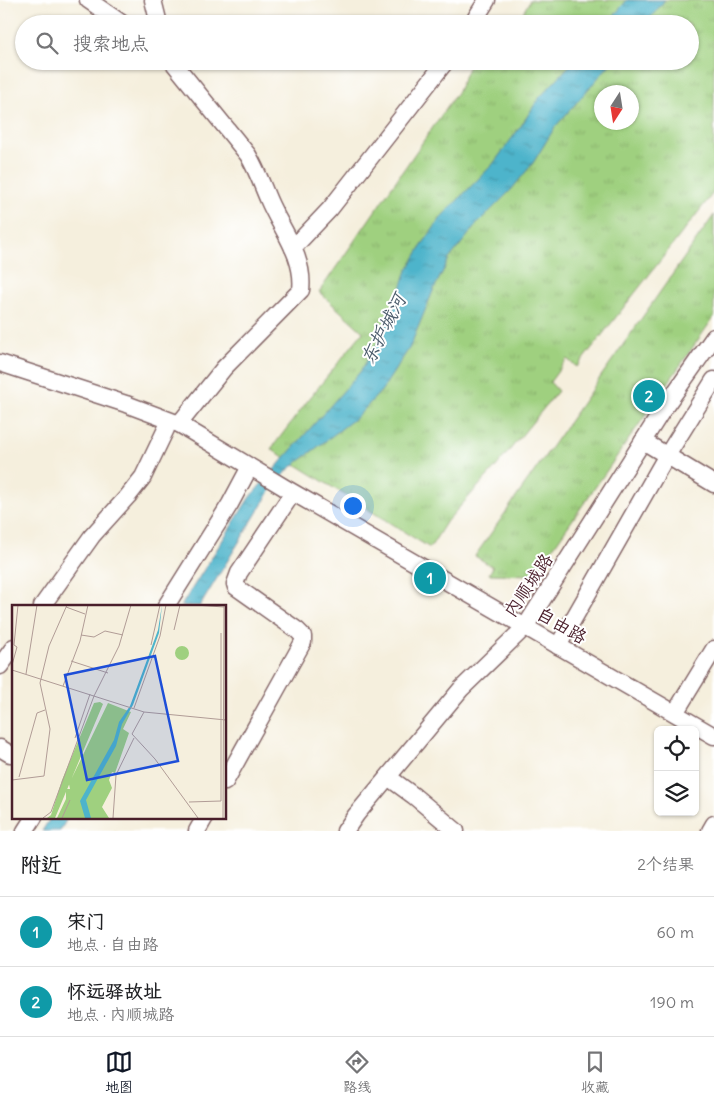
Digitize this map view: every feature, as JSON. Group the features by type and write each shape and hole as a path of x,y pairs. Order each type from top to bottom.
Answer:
{"street":[{"path":"88,0 110,15"},
{"path":"153,0 156,15"},
{"path":"478,15 487,0"},
{"path":"43,605 92,536 128,496 143,476 173,427 224,368 301,290 302,278 293,248 269,201 257,170 248,155 179,70"},
{"path":"293,248 330,209 439,70"},
{"name":"内顺城路","path":"345,831 356,815 461,689 522,630 643,441 714,337"},
{"path":"0,364 126,404 173,427"},
{"path":"0,375 152,423 173,427"},
{"path":"558,646 667,455 714,380"},
{"name":"自由路","path":"173,427 285,495 522,630 678,726"},
{"path":"643,441 714,484"},
{"path":"167,605 230,504 252,474"},
{"path":"226,780 303,642 303,636 297,630 236,587 235,584 239,573 285,495"},
{"name":"自由路","path":"522,630 558,646 714,736"},
{"path":"675,713 714,648"},
{"path":"699,738 714,747"},
{"path":"388,777 456,831"},
{"path":"25,831 33,818"},
{"path":"197,831 204,818"},
{"path":"710,831 714,824"}],"green space":[{"path":"530,0 714,0 714,192 577,367 567,359 550,382 558,391 495,468 447,521 430,548 271,449 363,332 319,292 458,91 467,70 699,70 699,15 522,15"},
{"path":"714,215 714,317 534,575 489,574 493,567 475,556"}],"water":[{"path":"627,0 665,0 652,15 614,15"},
{"path":"565,70 605,70 555,127 533,163 511,190 477,224 449,259 433,291 410,347 382,390 358,416 289,469 269,493 201,605 182,605 249,498 360,372 379,341 396,303 406,273 424,242 443,215 493,164 539,98"},
{"path":"50,818 67,818 60,831 42,831"}],"place":[{"name":"怀远驿故址","path":"649,396"},
{"name":"宋门","path":"430,578"}],"water label":[{"name":"东护城河","path":"383,329"}]}
